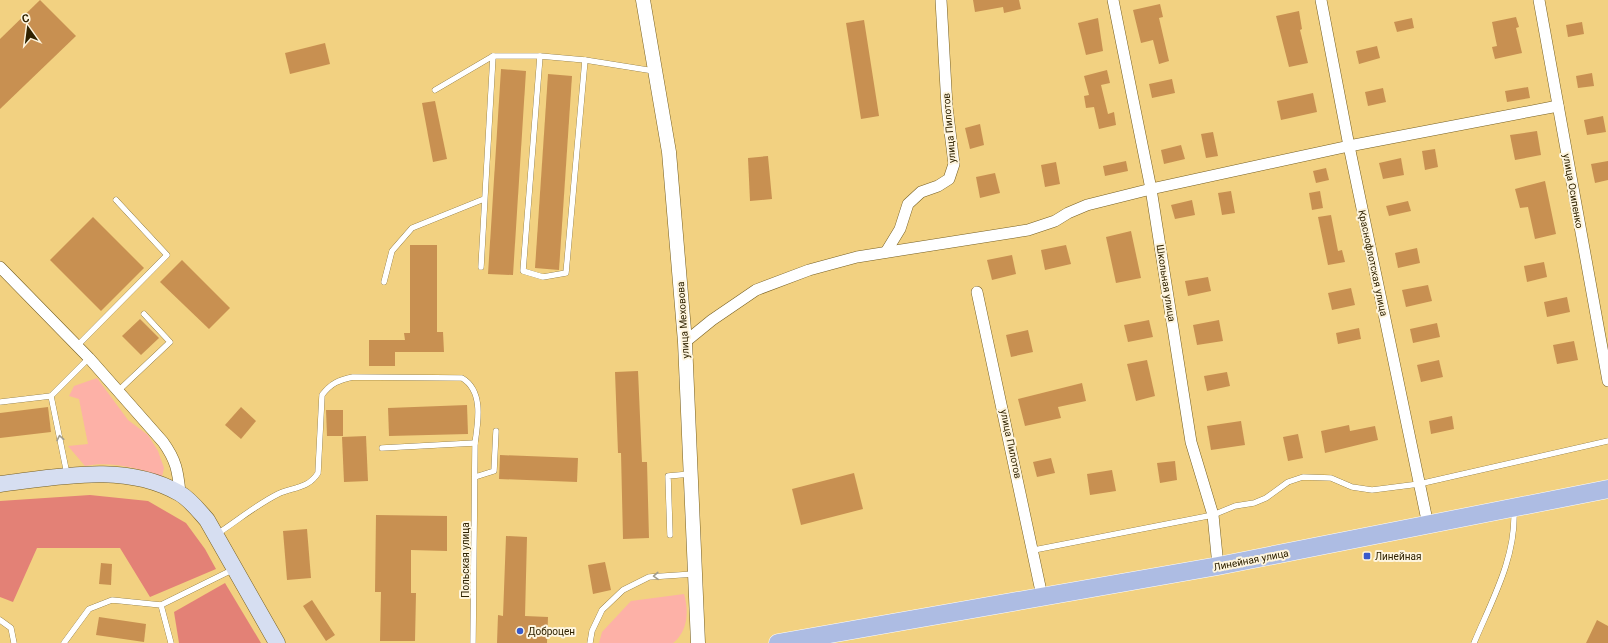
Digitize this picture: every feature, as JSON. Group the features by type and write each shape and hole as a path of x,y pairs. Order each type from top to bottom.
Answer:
{"main road":[{"path":"0,484 67,476 122,475 148,481 180,493 195,507 216,534 277,643"},
{"name":"Линейная улица","path":"892,624 1042,596 1218,566 1608,489"},
{"path":"778,643 892,624"},
{"path":"821,643 892,624"}],"street":[{"name":"улица Меховова","path":"643,0 669,152 686,342 690,474 698,643"},
{"name":"улица Пилотов","path":"886,252 900,230 908,204 921,192 938,186 949,179 954,164 947,107 940,0"},
{"name":"Школьная улица","path":"1113,0 1151,189 1191,442 1213,515 1218,566"},
{"name":"Краснофлотская улица","path":"1321,0 1349,146 1428,525"},
{"name":"улица Осипенко","path":"1539,0 1608,381"},
{"path":"686,342 712,320 756,290 809,270 857,257 1028,230 1055,221 1068,213 1087,205 1151,189 1349,146 1558,106"},
{"path":"0,267 89,358 171,453 178,468 180,493"},
{"name":"улица Пилотов","path":"977,292 1034,550 1042,596"}],"lane":[{"path":"435,90 493,56 540,56 585,60 656,71"},
{"path":"481,267 493,56"},
{"path":"540,56 523,270 543,277 566,273 585,60"},
{"path":"384,282 392,251 412,228 484,199"},
{"path":"77,346 167,255 116,200"},
{"path":"118,391 170,342 144,314"},
{"path":"0,402 52,396 89,358"},
{"name":"Польская улица","path":"216,534 278,494 307,486 313,481 318,473 322,395 329,386 339,380 353,377 462,378 470,383 474,390 478,405 478,425 475,443 474,643"},
{"path":"52,396 67,476"},
{"path":"475,477 494,471 496,431"},
{"path":"1034,550 1213,515 1235,506 1254,503 1266,498 1288,482 1303,477 1331,478 1352,487 1372,490 1419,484 1608,441"},
{"path":"382,448 475,443"},
{"path":"670,536 668,476 690,474"},
{"path":"1474,643 1507,563 1513,539 1514,508"},
{"path":"64,643 89,609 112,600 161,605 235,569"},
{"path":"590,643 592,631 602,610 624,590 649,577 694,574"},
{"path":"161,605 171,643"},
{"path":"0,620 11,628 14,643"}],"shaded area":[{"path":"97,378 128,420 148,435 158,451 164,468 162,477 124,466 104,464 85,466 68,446 88,444 79,399 69,396 74,386"},
{"path":"90,495 148,501 186,523 205,549 216,569 150,597 120,548 37,548 13,602 0,597 0,501"},
{"path":"225,583 261,643 179,643 174,612"},
{"path":"684,594 686,600 686,620 682,633 673,643 599,643 602,632 631,601"}],"building":[{"path":"40,0 76,36 0,109 0,39"},
{"path":"973,0 1019,0 1021,9 1004,13 1003,7 975,12"},
{"path":"1160,4 1163,17 1159,18 1169,61 1159,64 1153,40 1141,43 1133,10"},
{"path":"1299,11 1302,29 1300,30 1308,63 1289,67 1276,16"},
{"path":"1516,17 1519,27 1516,28 1522,53 1495,59 1492,47 1497,46 1492,22"},
{"path":"1098,18 1103,51 1086,55 1078,23"},
{"path":"1412,18 1414,28 1397,32 1394,22"},
{"path":"864,20 879,116 861,119 846,23"},
{"path":"1582,22 1584,34 1568,37 1566,25"},
{"path":"325,43 330,64 290,74 285,53"},
{"path":"1377,46 1380,58 1359,64 1356,51"},
{"path":"501,69 526,71 513,275 488,274"},
{"path":"1107,70 1110,83 1101,85 1108,114 1114,112 1116,125 1099,129 1094,107 1086,108 1084,96 1089,95 1084,76"},
{"path":"1592,73 1594,86 1578,88 1576,76"},
{"path":"548,74 572,76 559,270 535,268"},
{"path":"1172,79 1175,93 1152,98 1149,84"},
{"path":"1528,87 1530,98 1507,102 1505,91"},
{"path":"1383,88 1386,102 1368,106 1365,92"},
{"path":"1313,93 1317,112 1281,120 1277,101"},
{"path":"435,101 447,159 433,162 422,103"},
{"path":"1603,116 1606,132 1587,135 1584,120"},
{"path":"980,124 984,145 970,149 965,128"},
{"path":"1537,131 1541,155 1515,160 1510,135"},
{"path":"1213,132 1218,156 1206,158 1201,134"},
{"path":"1181,145 1185,159 1164,164 1161,150"},
{"path":"1435,149 1438,167 1425,170 1422,151"},
{"path":"768,156 772,199 750,201 748,158"},
{"path":"1401,158 1404,175 1383,179 1379,163"},
{"path":"1126,161 1128,171 1105,176 1103,166"},
{"path":"1608,161 1608,180 1595,183 1591,164"},
{"path":"1056,162 1060,184 1045,187 1041,165"},
{"path":"1326,168 1329,180 1316,183 1313,171"},
{"path":"995,173 1000,193 980,198 976,177"},
{"path":"1545,181 1556,234 1535,239 1528,207 1520,208 1515,189"},
{"path":"1231,191 1235,213 1222,215 1218,193"},
{"path":"1320,191 1323,208 1312,210 1309,193"},
{"path":"1192,200 1195,215 1175,219 1171,205"},
{"path":"1408,201 1411,211 1389,216 1386,206"},
{"path":"1331,215 1338,251 1342,250 1345,262 1328,265 1318,217"},
{"path":"93,217 144,268 101,311 50,260"},
{"path":"1131,231 1141,278 1116,283 1106,237"},
{"path":"410,245 437,245 437,332 443,332 444,352 395,352 395,366 369,366 369,340 405,340 404,333 410,333"},
{"path":"1066,245 1071,264 1045,270 1041,250"},
{"path":"1417,248 1420,263 1398,268 1395,253"},
{"path":"1012,255 1016,274 992,280 987,260"},
{"path":"182,260 230,308 209,329 160,282"},
{"path":"1544,262 1547,277 1527,282 1524,266"},
{"path":"1208,277 1211,291 1188,296 1185,281"},
{"path":"1428,285 1432,301 1406,307 1402,290"},
{"path":"1351,288 1355,305 1332,310 1328,293"},
{"path":"1567,297 1570,312 1547,317 1544,302"},
{"path":"140,319 159,338 141,355 122,336"},
{"path":"1149,320 1153,337 1128,342 1124,325"},
{"path":"1219,320 1223,341 1197,345 1193,325"},
{"path":"1437,323 1440,337 1413,343 1410,329"},
{"path":"1359,328 1361,339 1338,344 1336,333"},
{"path":"1028,330 1033,352 1011,357 1006,335"},
{"path":"1574,341 1578,360 1557,364 1553,345"},
{"path":"1147,360 1155,396 1136,401 1127,364"},
{"path":"1439,360 1443,377 1421,382 1417,365"},
{"path":"638,371 642,462 647,462 649,538 623,539 621,453 618,453 615,372"},
{"path":"1227,372 1230,386 1207,391 1204,376"},
{"path":"1082,383 1086,401 1058,407 1061,418 1025,426 1018,399"},
{"path":"467,405 468,434 389,436 388,408"},
{"path":"48,407 51,432 0,438 0,413"},
{"path":"241,407 256,421 241,439 225,425"},
{"path":"326,410 343,410 343,436 327,436"},
{"path":"1452,416 1454,429 1431,434 1429,421"},
{"path":"1241,421 1245,445 1211,450 1207,426"},
{"path":"1349,425 1350,431 1375,426 1378,440 1325,453 1321,431"},
{"path":"1298,434 1303,458 1288,461 1283,437"},
{"path":"366,436 368,481 344,482 342,437"},
{"path":"500,455 578,458 577,482 499,479"},
{"path":"1051,458 1055,473 1037,477 1033,462"},
{"path":"1175,461 1177,480 1160,483 1157,463"},
{"path":"1112,470 1116,491 1090,495 1087,474"},
{"path":"854,473 863,509 801,525 792,489"},
{"path":"376,515 447,516 447,551 411,550 411,593 416,593 415,641 380,641 381,592 375,592"},
{"path":"307,529 311,578 287,580 283,531"},
{"path":"506,536 527,537 525,616 548,617 547,643 497,643 498,615 503,616"},
{"path":"605,562 611,590 593,594 588,565"},
{"path":"101,563 112,564 111,585 99,584"},
{"path":"312,600 335,635 326,641 303,606"},
{"path":"99,617 146,624 144,642 96,635"},
{"path":"1597,620 1608,626 1608,643 1586,643"}],"place":[{"name":"Линейная","path":"1367,556"},
{"name":"Доброцен","path":"520,631"}]}
